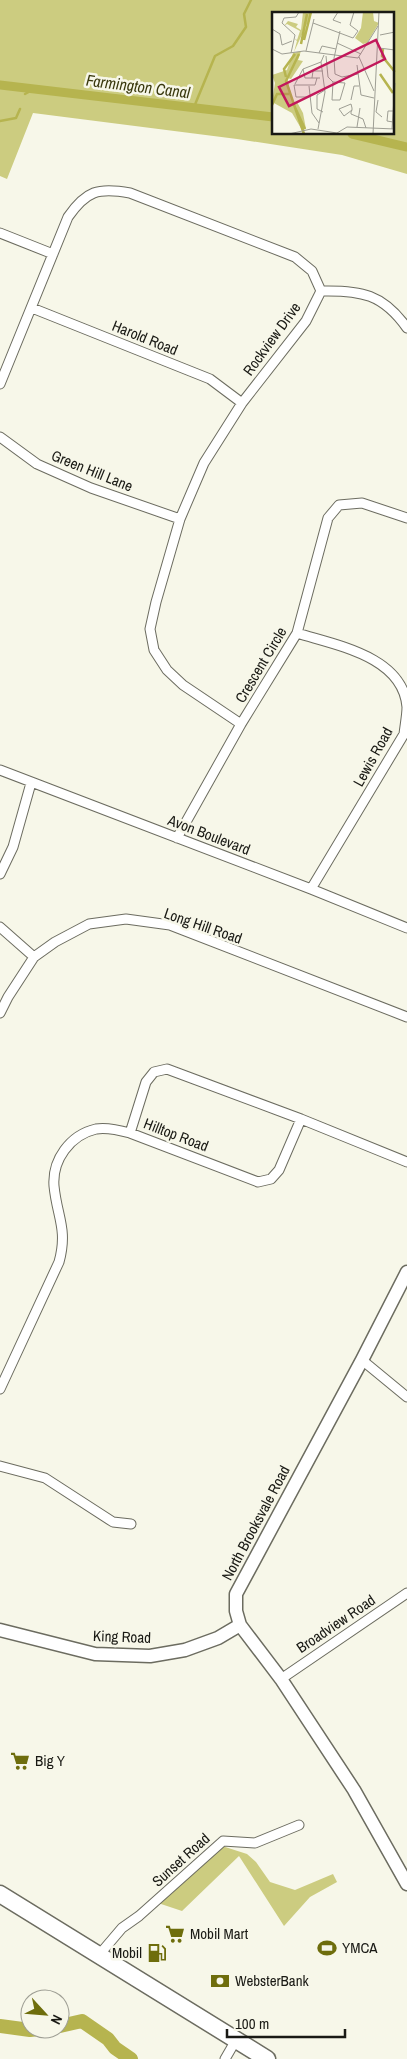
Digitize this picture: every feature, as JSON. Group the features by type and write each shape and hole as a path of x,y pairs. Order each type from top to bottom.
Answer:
{"highway":[{"path":"0,1894 267,2059"}],"main road":[{"name":"North Brooksvale Road","path":"407,1272 362,1360 236,1594 236,1612 240,1625 281,1679 354,1790 407,1884"},
{"name":"King Road","path":"0,1630 95,1654 150,1656 185,1650 218,1638 240,1625"}],"street":[{"path":"0,384 68,217 79,201 96,192 112,189 130,193 295,256 312,271 321,291 351,290 377,299 397,314 407,328"},
{"path":"0,232 53,254"},
{"name":"Rockview Drive","path":"241,724 183,685 167,670 154,650 150,629 180,519 204,463 242,403 306,321 321,291"},
{"name":"Harold Road","path":"32,308 210,379 242,403"},
{"name":"Green Hill Lane","path":"0,437 37,464 91,488 180,519"},
{"name":"Crescent Circle","path":"177,838 241,724 297,633 328,518 339,505 362,503 407,518"},
{"name":"Lewis Road","path":"297,633 357,652 380,663 399,681 407,706 404,734 312,889"},
{"name":"Avon Boulevard","path":"0,770 312,889 407,928"},
{"path":"0,874 13,847 32,783"},
{"name":"Long Hill Road","path":"34,957 54,942 89,924 126,919 170,926 407,1017"},
{"path":"0,927 34,957 0,1013"},
{"name":"Hilltop Road","path":"301,1119 279,1170 272,1179 258,1182 130,1133 146,1082 154,1072 166,1069 301,1119 407,1162"},
{"path":"0,1389 59,1262 64,1245 63,1229 54,1186 54,1171 61,1156 70,1143 82,1133 98,1129 114,1129 130,1133"},
{"path":"362,1360 407,1397"},
{"path":"0,1466 45,1478 113,1522 131,1524"},
{"name":"Broadview Road","path":"281,1679 407,1593"},
{"name":"Sunset Road","path":"99,1955 118,1932 153,1904 223,1841 255,1843 299,1825"},
{"path":"225,2059 236,2040"}],"shaded area":[{"path":"0,0 407,0 407,174 342,155 237,139 33,113 7,179 0,176"},
{"path":"222,1846 247,1854 256,1862 270,1882 295,1890 333,1874 337,1882 310,1897 284,1926 239,1856 182,1911 158,1903"}],"waterway":[{"path":"194,107 215,56 233,46 246,27 244,14 251,0"},
{"name":"Farmington Canal","path":"0,85 272,117"},
{"name":"Farmington Canal","path":"25,94 34,89"},
{"path":"0,121 16,118 20,109"},
{"name":"Farmington Canal","path":"356,135 407,147"},
{"path":"70,2024 82,2021 108,2039 115,2048 131,2059"},
{"path":"0,2026 20,2029"}],"place":[{"name":"Big Y","path":"20,1761"},
{"name":"Mobil Mart","path":"175,1934"},
{"name":"YMCA","path":"327,1948"},
{"name":"Mobil","path":"157,1953"},
{"name":"WebsterBank","path":"220,1981"}]}
